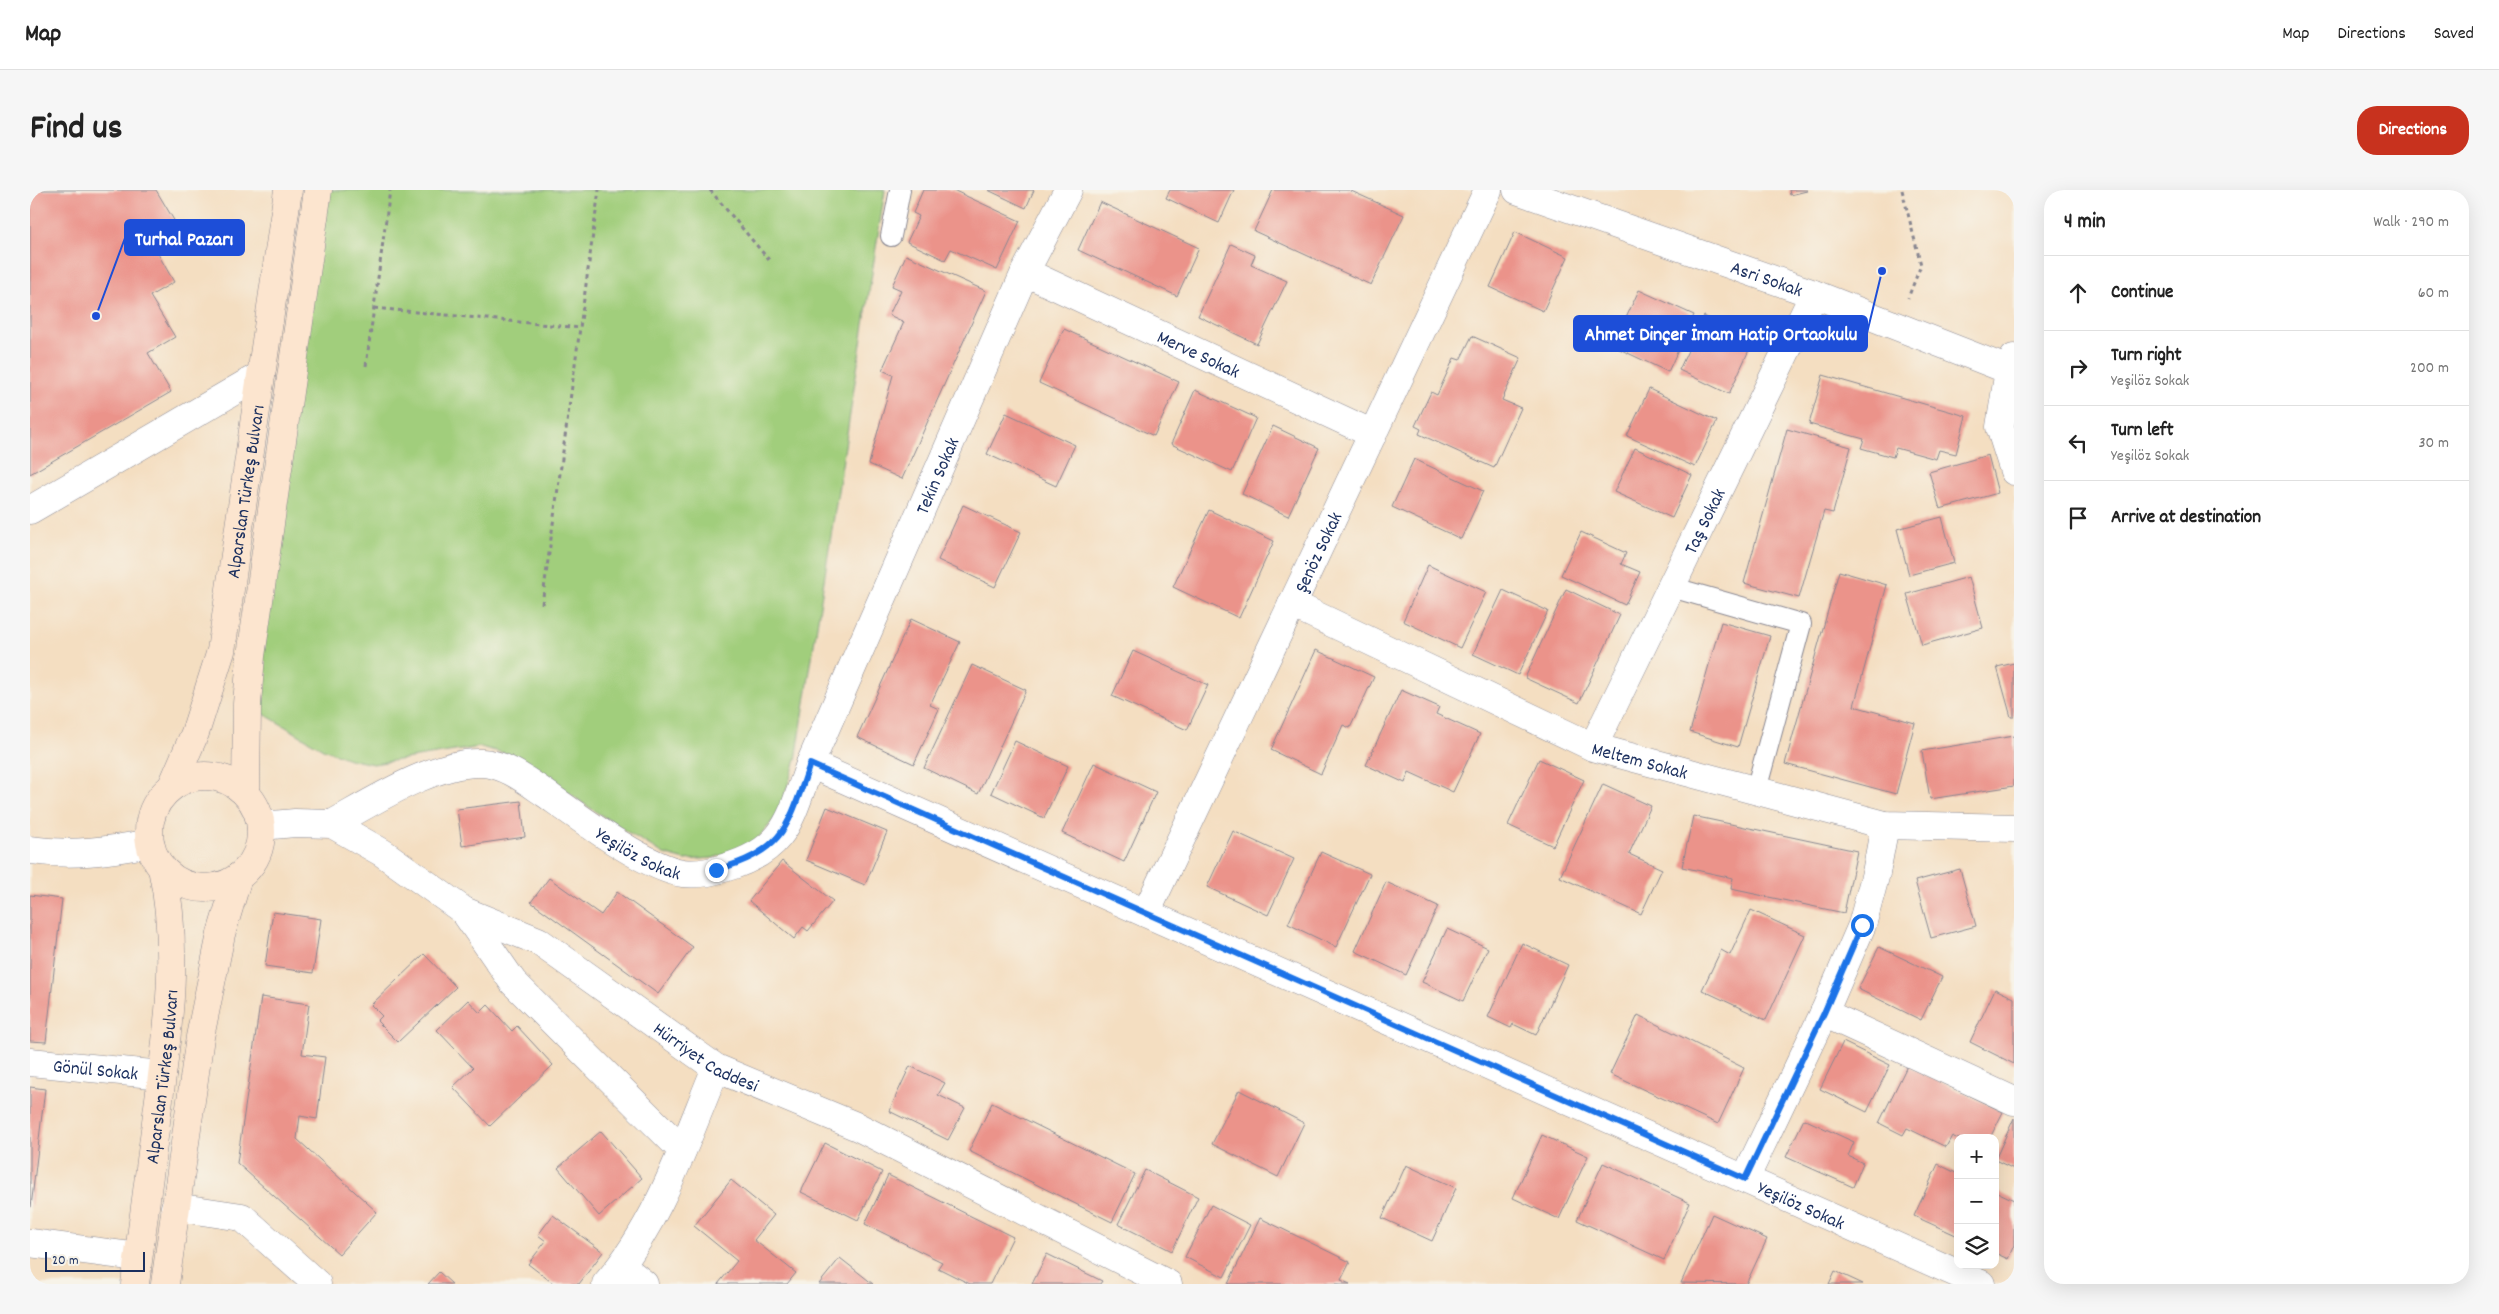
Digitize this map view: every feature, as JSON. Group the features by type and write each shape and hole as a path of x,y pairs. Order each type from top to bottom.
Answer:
{"street":[{"name":"Alparslan Türkeş Bulvarı","path":"172,786 195,733 222,651 288,190"},
{"name":"Alparslan Türkeş Bulvarı","path":"246,794 246,713 251,656 318,190"},
{"name":"Tekin Sokak","path":"810,764 1025,272 1068,190"},
{"name":"Şenöz Sokak","path":"1146,913 1488,190"},
{"name":"Asri Sokak","path":"1517,190 1566,198 1896,326 2012,367"},
{"name":"Merve Sokak","path":"1025,272 1373,434"},
{"name":"Taş Sokak","path":"1593,746 1814,294"},
{"path":"2012,367 2000,427 2014,470"},
{"path":"30,510 261,375"},
{"name":"Meltem Sokak","path":"1292,604 1593,746 1885,825 2014,828"},
{"name":"Yeşilöz Sokak","path":"332,824 409,783 457,766 482,763 504,768 529,782 576,815 658,866 683,873 698,874 747,860 758,855 775,842 789,822 810,764 1981,1284"},
{"path":"207,775 228,780 246,794 256,809 260,826 256,854 238,877 221,885 203,888 176,880 162,868 150,842 149,827 153,811 161,797 172,786 192,777 207,775"},
{"name":"Hürriyet Caddesi","path":"260,826 295,823 332,824 382,853 464,910 538,941 716,1068 858,1127 1168,1284"},
{"path":"1745,1179 1824,1013 1862,925 1876,873 1885,825"},
{"path":"30,850 75,854 118,849 150,842"},
{"name":"Alparslan Türkeş Bulvarı","path":"135,1284 162,1075 170,988 172,927 169,898 162,868"},
{"name":"Alparslan Türkeş Bulvarı","path":"165,1284 189,1102 203,1020 228,905 238,877"},
{"path":"464,910 513,982 682,1150"},
{"path":"1824,1013 2014,1101"},
{"name":"Gönül Sokak","path":"30,1062 162,1075"},
{"path":"644,1284 614,1275 660,1202 716,1068"},
{"path":"175,1207 242,1217 317,1284"},
{"path":"30,1243 138,1257"}],"lane":[{"path":"891,236 900,190"},
{"path":"1671,587 1801,624 1756,790"}],"path":[{"path":"366,366 390,190"},
{"path":"542,604 599,190"},
{"path":"710,190 769,260"},
{"path":"1896,326 1921,265 1902,190"},
{"path":"374,308 581,328"}],"green space":[{"path":"318,190 885,190 796,760 778,815 752,845 713,858 685,860 664,854 584,804 537,769 508,754 480,747 373,764 349,759 323,749 247,704"}],"building":[{"path":"30,190 156,190 175,222 149,238 174,282 150,296 175,337 148,353 171,392 30,474"},
{"path":"923,190 953,190 1020,221 997,270 951,249 945,260 907,242 919,216 913,213"},
{"path":"988,190 1034,190 1026,208"},
{"path":"1170,190 1234,190 1219,223 1166,198"},
{"path":"1273,190 1349,190 1404,215 1371,285 1254,231"},
{"path":"1789,190 1807,190 1807,191 1790,195"},
{"path":"1100,202 1199,248 1177,296 1078,250"},
{"path":"1515,232 1568,257 1543,311 1490,287"},
{"path":"1231,244 1255,255 1251,265 1287,281 1257,344 1198,316"},
{"path":"906,255 986,291 902,479 869,464 893,375 882,370 904,322 889,315 901,290 892,286"},
{"path":"1639,290 1694,315 1668,372 1613,346"},
{"path":"1704,316 1754,339 1729,394 1679,370"},
{"path":"1064,329 1179,382 1154,436 1039,383"},
{"path":"1472,336 1521,358 1502,400 1521,408 1494,468 1419,434 1421,429 1415,426 1431,392 1437,395 1454,358 1460,360"},
{"path":"1823,375 1966,416 1956,454 1939,450 1936,459 1896,448 1893,457 1861,448 1864,439 1809,424"},
{"path":"1649,389 1717,421 1695,467 1627,436"},
{"path":"1195,390 1256,418 1232,472 1171,444"},
{"path":"1006,413 1075,445 1056,486 987,454"},
{"path":"1273,426 1319,448 1288,516 1242,494"},
{"path":"1787,429 1851,447 1833,513 1824,511 1799,598 1744,583"},
{"path":"1635,448 1692,475 1672,518 1614,492"},
{"path":"1988,455 1998,493 1940,509 1929,472"},
{"path":"1414,459 1483,491 1461,539 1392,507"},
{"path":"963,505 1021,532 995,587 938,560"},
{"path":"1209,510 1274,541 1239,618 1173,587"},
{"path":"1942,517 1954,563 1909,575 1897,529"},
{"path":"1581,532 1626,553 1621,564 1640,572 1625,605 1561,575"},
{"path":"1428,565 1486,592 1460,648 1403,621"},
{"path":"1839,571 1887,585 1854,706 1915,723 1896,794 1785,764"},
{"path":"1969,577 1983,628 1922,645 1907,594"},
{"path":"1566,589 1620,615 1579,703 1525,678"},
{"path":"1503,590 1548,611 1518,675 1473,654"},
{"path":"911,619 960,642 930,705 939,709 914,764 857,737"},
{"path":"1721,622 1770,636 1738,747 1690,732"},
{"path":"1316,650 1374,677 1350,728 1343,725 1321,774 1271,750"},
{"path":"1133,651 1208,685 1187,730 1112,696"},
{"path":"2014,663 2014,717 2011,717 1997,667"},
{"path":"972,665 1026,690 978,794 924,768"},
{"path":"1401,690 1439,707 1436,714 1480,734 1453,792 1409,772 1405,783 1366,765"},
{"path":"2014,736 2014,786 1930,799 1922,751"},
{"path":"1015,741 1068,766 1044,818 991,793"},
{"path":"1539,759 1584,780 1553,846 1508,825"},
{"path":"1094,763 1156,792 1124,862 1062,833"},
{"path":"1603,784 1651,806 1629,854 1662,869 1641,914 1560,877"},
{"path":"521,801 525,837 462,846 457,809"},
{"path":"827,807 887,832 865,885 806,860"},
{"path":"1693,816 1857,851 1844,913 1731,889 1733,878 1682,867"},
{"path":"1233,831 1294,859 1268,915 1207,887"},
{"path":"1321,852 1370,874 1336,947 1288,924"},
{"path":"782,861 833,901 808,931 803,927 794,939 749,901"},
{"path":"1960,869 1976,926 1931,938 1915,881"},
{"path":"549,878 601,915 617,892 693,947 658,994 531,902"},
{"path":"1386,882 1438,906 1406,975 1355,951"},
{"path":"30,895 62,899 46,1042 30,1041"},
{"path":"1751,910 1805,935 1766,1020 1702,990 1721,950 1730,955"},
{"path":"273,912 321,919 313,973 265,966"},
{"path":"1447,929 1488,948 1463,1001 1422,982"},
{"path":"1522,943 1568,965 1536,1035 1513,1024 1511,1028 1488,1017"},
{"path":"1879,947 1942,977 1921,1020 1858,989"},
{"path":"424,954 456,987 398,1042 377,1021 382,1016 371,1005"},
{"path":"1995,989 2014,998 2014,1064 1970,1042"},
{"path":"261,997 309,1004 302,1054 325,1057 317,1119 300,1116 297,1139 377,1212 339,1254 237,1163"},
{"path":"468,1000 480,1013 488,1005 512,1031 517,1026 553,1065 490,1126 453,1087 473,1068 437,1030"},
{"path":"1638,1015 1744,1068 1718,1124 1610,1074"},
{"path":"1843,1042 1890,1065 1867,1112 1820,1089"},
{"path":"910,1066 945,1083 938,1095 965,1108 948,1140 889,1111"},
{"path":"1907,1066 2003,1112 1992,1134 1954,1134 1954,1137 1952,1136 1946,1147 1907,1128 1903,1135 1879,1123"},
{"path":"30,1087 45,1089 31,1207 30,1207"},
{"path":"1239,1090 1304,1123 1278,1177 1212,1144"},
{"path":"992,1103 1135,1174 1112,1222 969,1151"},
{"path":"2014,1118 2014,1169 1999,1162 1999,1151"},
{"path":"1804,1119 1854,1142 1848,1156 1863,1163 1853,1187 1786,1157"},
{"path":"601,1131 642,1178 599,1216 558,1168"},
{"path":"1542,1135 1588,1156 1559,1219 1513,1198"},
{"path":"825,1143 882,1172 858,1220 801,1192"},
{"path":"1603,1163 1690,1203 1664,1260 1577,1220"},
{"path":"1938,1164 1954,1172 1954,1234 1914,1216"},
{"path":"1406,1165 1456,1188 1432,1241 1382,1218"},
{"path":"1145,1170 1198,1197 1172,1251 1118,1224"},
{"path":"888,1175 1013,1237 990,1284 970,1284 938,1268 942,1262 865,1224"},
{"path":"731,1180 774,1215 754,1240 796,1273 787,1284 718,1284 737,1261 694,1226"},
{"path":"1999,1193 2014,1200 2014,1245 2008,1259 1999,1255"},
{"path":"1211,1205 1250,1225 1224,1277 1185,1257"},
{"path":"1712,1214 1767,1239 1746,1284 1681,1283"},
{"path":"553,1215 603,1252 579,1284 554,1284 528,1264 546,1241 538,1235"},
{"path":"1260,1218 1350,1262 1341,1280 1350,1284 1228,1284"},
{"path":"1047,1254 1102,1281 1100,1284 1032,1284"},
{"path":"840,1258 873,1284 819,1284"},
{"path":"1835,1271 1863,1284 1829,1284"},
{"path":"439,1272 452,1284 428,1284"}],"place":[{"name":"Ahmet Dinçer İmam Hatip Ortaokulu","path":"1882,271"},
{"name":"Turhal Pazarı","path":"96,316"}],"route":[{"path":"716,870 758,855 775,842 789,822 810,764 1745,1179 1824,1013 1862,925"}]}
